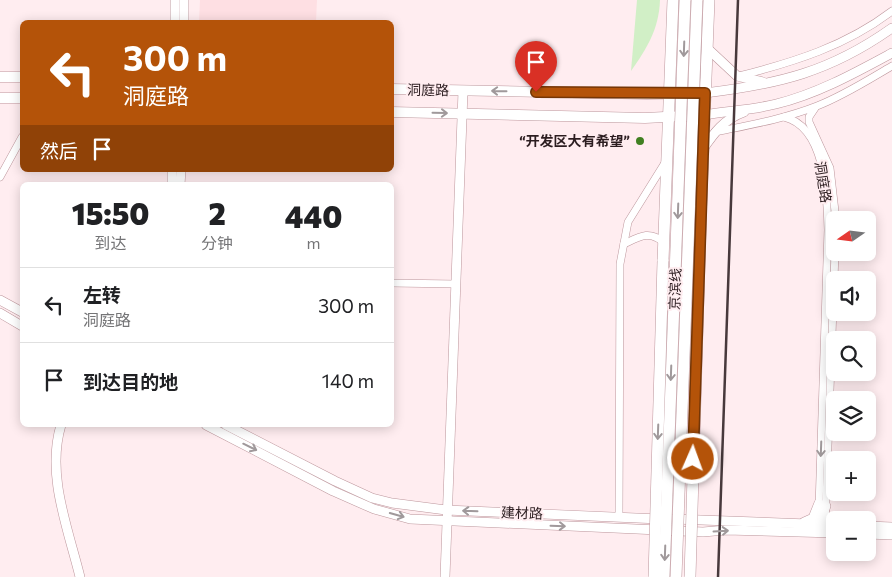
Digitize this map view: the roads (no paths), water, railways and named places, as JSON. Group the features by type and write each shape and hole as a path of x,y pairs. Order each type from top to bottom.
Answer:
{"highway":[{"path":"654,577 663,242 673,0"},
{"name":"京滨线","path":"664,577 685,0"},
{"name":"京滨线","path":"676,577 697,0"},
{"path":"690,577 708,0"}],"main road":[{"path":"0,77 20,77"},
{"name":"洞庭路","path":"394,89 705,93"},
{"path":"0,98 20,98"},
{"name":"洞庭路","path":"394,112 704,116"}],"street":[{"path":"175,0 175,20"},
{"path":"184,0 184,20"},
{"path":"737,76 807,57 840,44 860,34 892,12"},
{"path":"705,93 741,90 826,67 853,53 892,28"},
{"path":"707,48 737,76 754,82 773,82"},
{"path":"703,150 714,132 737,114 775,105 825,87 892,53"},
{"path":"714,132 784,117 817,106 840,96 892,66"},
{"path":"445,577 463,91"},
{"path":"704,116 775,105"},
{"name":"洞庭路","path":"817,106 811,111 809,122 830,168 835,211"},
{"name":"洞庭路","path":"784,117 801,125 814,145 821,161 827,197 828,240 822,505"},
{"path":"0,177 20,141"},
{"path":"619,517 620,264 628,222 667,159"},
{"path":"624,244 644,234 656,236 663,242"},
{"path":"823,527 822,505 835,261"},
{"path":"394,283 456,284"},
{"path":"0,300 20,311"},
{"path":"0,313 20,325"},
{"path":"61,427 56,454 57,480 80,577"},
{"path":"210,427 333,491 374,509 410,519 703,532 799,528 813,518 822,505"},
{"name":"建材路","path":"230,427 372,498 446,510 619,517 799,528 823,527"},
{"path":"876,526 892,527"},
{"path":"876,534 892,535"}],"railway":[{"path":"718,577 738,0"}],"place":[{"name":"“开发区大有希望”","path":"640,141"}]}
